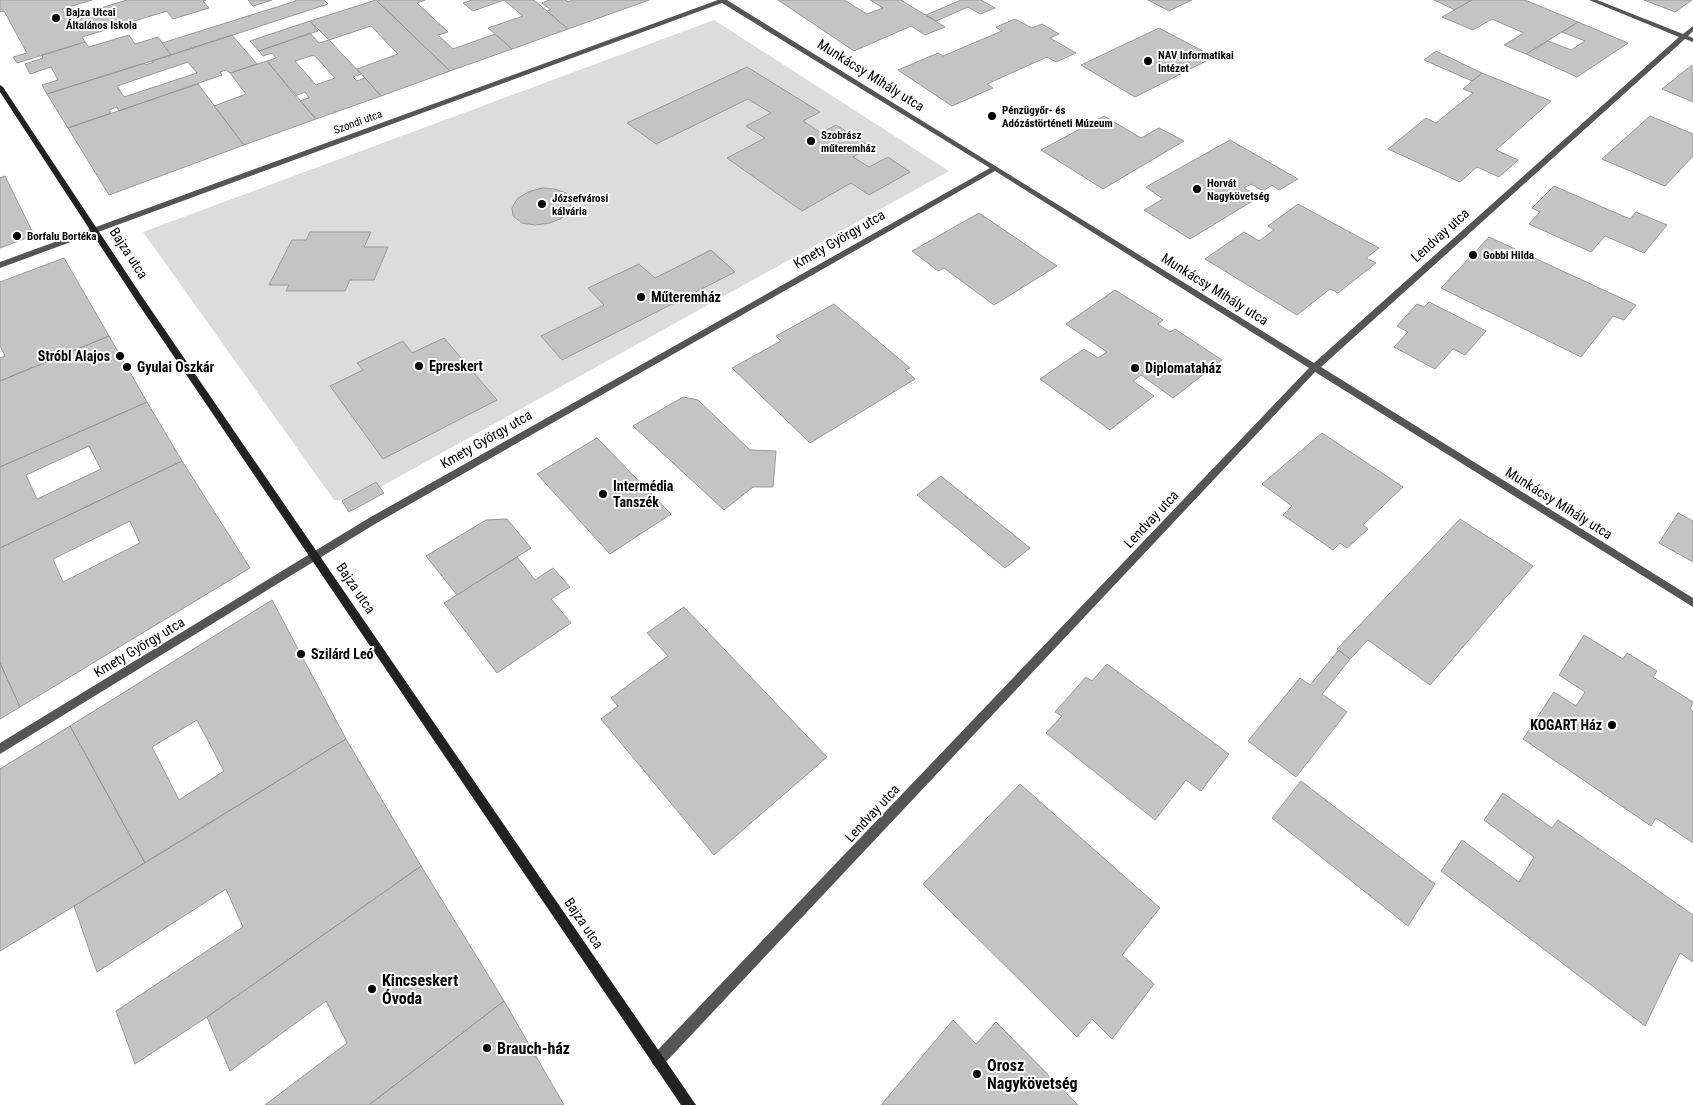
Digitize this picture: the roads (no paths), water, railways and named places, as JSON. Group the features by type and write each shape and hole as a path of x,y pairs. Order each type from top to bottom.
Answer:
{"street":[{"name":"Munkácsy Mihály utca","path":"723,0 1693,603"},
{"name":"Szondi utca","path":"0,265 723,0"},
{"path":"1592,0 1693,40"},
{"name":"Lendvay utca","path":"658,1060 1315,367 1693,28"},
{"name":"Bajza utca","path":"0,87 94,230 689,1105"},
{"name":"Kmety György utca","path":"0,749 372,521 995,168"}],"place":[{"name":"Bajza Utcai Általános Iskola","path":"56,18"},
{"name":"NAV Informatikai Intézet","path":"1148,61"},
{"name":"Pénzügyőr- és Adózástörténeti Múzeum","path":"992,116"},
{"name":"Szobrász műteremház","path":"811,141"},
{"name":"Horvát Nagykövetség","path":"1197,189"},
{"name":"Józsefvárosi kálvária","path":"542,204"},
{"name":"Borfalu Bortéka","path":"17,236"},
{"name":"Gobbi Hilda","path":"1473,255"},
{"name":"Műteremház","path":"641,297"},
{"name":"Stróbl Alajos","path":"120,356"},
{"name":"Epreskert","path":"419,366"},
{"name":"Gyulai Oszkár","path":"127,367"},
{"name":"Diplomataház","path":"1135,368"},
{"name":"Intermédia Tanszék","path":"603,494"},
{"name":"Szilárd Leó","path":"301,654"},
{"name":"KOGART Ház","path":"1612,725"},
{"name":"Kincseskert Óvoda","path":"372,989"},
{"name":"Brauch-ház","path":"487,1048"},
{"name":"Orosz Nagykövetség","path":"977,1074"}]}
